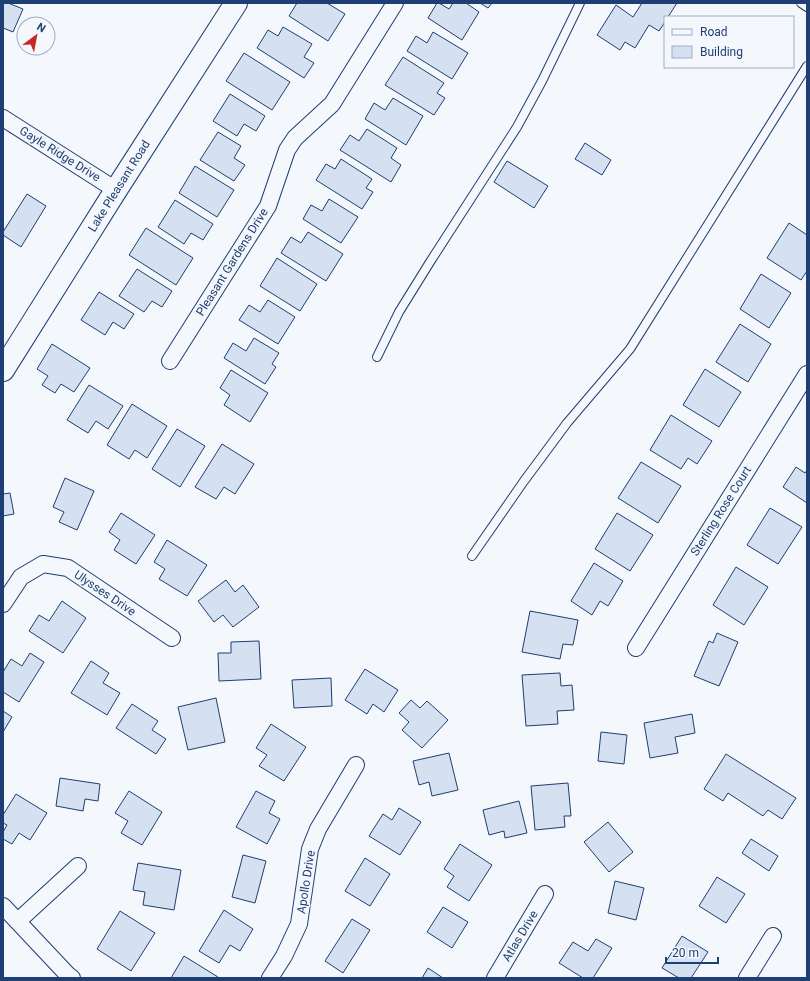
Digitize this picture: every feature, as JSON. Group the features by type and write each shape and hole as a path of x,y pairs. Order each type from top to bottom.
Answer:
{"street":[{"name":"Lake Pleasant Road","path":"3,370 236,3"},
{"name":"Pleasant Gardens Drive","path":"170,360 268,206 287,150 295,138 332,104 395,3"},
{"name":"Gayle Ridge Drive","path":"3,118 116,190"},
{"name":"Sterling Rose Court","path":"636,648 807,374"},
{"name":"Ulysses Drive","path":"3,604 21,577 43,564 68,568 172,638"},
{"name":"Apollo Drive","path":"270,978 284,956 299,924 310,849 318,829 356,765"},
{"path":"18,921 78,866"},
{"name":"Atlas Drive","path":"495,978 545,894"},
{"path":"3,906 72,978"},
{"path":"746,978 773,936"}],"lane":[{"path":"377,358 399,312 517,127 580,3"},
{"path":"801,3 807,7"},
{"path":"472,556 528,475 567,424 630,350 807,66"}],"building":[{"path":"3,3 8,3 23,9 20,16 16,16 16,25 13,32 3,28"},
{"path":"297,3 327,3 345,14 328,41 289,16"},
{"path":"437,3 449,9 453,3 466,3 479,12 462,40 428,18"},
{"path":"480,3 492,3 488,8"},
{"path":"642,3 677,3 669,16 664,16 664,24 659,31 649,25 635,48 625,42 620,50 597,35 616,5 633,17"},
{"path":"283,27 312,44 304,57 314,63 304,78 257,48 268,30 278,36"},
{"path":"433,32 468,53 452,79 407,51 416,36 427,43"},
{"path":"244,53 290,82 272,110 226,81"},
{"path":"403,57 444,83 437,93 445,98 434,115 385,85"},
{"path":"230,94 265,116 256,131 244,124 237,136 213,121"},
{"path":"393,98 423,116 406,145 365,119 374,103 385,110"},
{"path":"367,129 397,148 391,158 401,165 391,182 340,150 350,135 359,141"},
{"path":"218,132 241,146 234,158 245,165 234,181 200,160"},
{"path":"585,143 611,160 602,175 575,159"},
{"path":"341,159 372,179 366,188 373,192 362,209 316,180 326,164 335,169"},
{"path":"507,161 548,186 534,208 494,182"},
{"path":"195,166 234,190 217,217 179,193"},
{"path":"27,194 46,206 21,247 3,235 3,232"},
{"path":"329,199 358,217 341,243 303,219 311,205 322,211"},
{"path":"175,200 213,224 203,240 191,233 184,244 158,227"},
{"path":"789,223 807,235 807,271 801,280 767,258"},
{"path":"146,228 193,258 176,285 129,255"},
{"path":"308,232 343,254 326,281 281,253 291,237 301,243"},
{"path":"277,258 317,284 300,311 260,286"},
{"path":"137,269 172,291 162,307 152,301 144,312 119,296"},
{"path":"761,274 791,293 769,328 740,309"},
{"path":"99,292 134,314 124,329 113,322 105,335 81,320"},
{"path":"268,300 295,317 278,344 239,320 249,305 260,312"},
{"path":"740,324 771,344 748,382 716,362"},
{"path":"254,338 279,353 272,364 276,367 265,384 224,358 233,343 246,351"},
{"path":"52,344 90,368 74,392 61,384 55,393 42,385 48,376 37,369"},
{"path":"705,369 741,392 719,427 683,405"},
{"path":"231,370 268,393 250,422 224,405 230,395 220,388"},
{"path":"89,385 123,406 108,429 96,421 88,433 67,420"},
{"path":"132,404 167,426 147,458 135,450 129,459 107,445"},
{"path":"671,415 712,441 697,464 688,458 681,469 650,450"},
{"path":"177,429 205,446 180,487 152,469"},
{"path":"222,444 254,464 235,494 224,487 216,499 195,487"},
{"path":"641,462 681,486 658,523 618,498"},
{"path":"796,467 805,473 807,470 807,503 783,487"},
{"path":"65,478 94,491 77,530 59,522 64,512 53,507"},
{"path":"10,493 14,514 3,516 3,494"},
{"path":"770,508 802,527 778,564 747,545"},
{"path":"121,513 155,535 136,564 114,550 120,540 109,532"},
{"path":"617,513 653,535 630,571 595,549"},
{"path":"167,540 207,565 187,596 159,579 165,569 154,562"},
{"path":"594,563 623,581 608,606 600,601 592,615 571,601"},
{"path":"736,567 768,587 744,625 713,605"},
{"path":"226,580 235,592 243,585 259,607 233,627 223,615 214,622 198,601"},
{"path":"62,601 86,618 63,653 29,631 39,615 49,621"},
{"path":"530,611 578,620 573,645 563,644 560,659 522,652"},
{"path":"717,633 738,642 719,686 694,676 709,641 713,643"},
{"path":"259,641 261,679 219,681 218,653 231,653 231,642"},
{"path":"30,653 44,662 19,702 3,692 3,672 11,659 22,666"},
{"path":"91,661 109,673 103,683 120,693 107,715 71,693"},
{"path":"365,669 398,690 384,712 373,704 367,714 345,700"},
{"path":"560,673 561,686 572,685 574,710 557,711 558,724 526,726 522,675"},
{"path":"331,678 332,706 294,708 292,680"},
{"path":"216,698 225,742 188,750 178,707"},
{"path":"411,700 420,708 427,701 448,720 422,748 402,730 409,722 399,713"},
{"path":"132,704 158,721 152,730 166,739 156,754 116,728"},
{"path":"3,711 12,717 3,732"},
{"path":"692,714 695,733 675,737 678,753 650,758 644,723"},
{"path":"271,724 306,747 284,781 259,766 267,755 256,748"},
{"path":"601,732 627,735 624,764 598,761"},
{"path":"449,753 458,790 432,796 429,782 419,785 413,761"},
{"path":"726,754 796,798 782,819 768,810 763,816 728,793 723,801 704,789"},
{"path":"60,778 100,784 98,801 85,799 83,811 56,806"},
{"path":"568,783 571,816 564,816 565,827 535,830 531,786"},
{"path":"129,791 162,812 142,845 121,833 128,821 115,813"},
{"path":"256,791 275,801 269,813 280,819 267,844 236,827"},
{"path":"16,794 47,813 30,840 19,833 12,844 3,839 3,832 7,825 3,823 3,815"},
{"path":"519,801 527,833 505,838 504,831 489,835 483,810"},
{"path":"399,808 421,822 400,855 369,836 383,814 392,820"},
{"path":"608,822 633,852 609,872 584,842"},
{"path":"751,839 778,856 769,871 742,853"},
{"path":"460,844 492,865 469,901 447,887 454,876 444,869"},
{"path":"243,855 266,861 255,903 232,897"},
{"path":"365,858 390,874 370,906 345,891"},
{"path":"138,863 181,870 174,910 143,905 145,892 133,890"},
{"path":"717,877 745,894 726,923 699,906"},
{"path":"615,881 644,888 636,920 608,913"},
{"path":"443,907 468,922 452,948 427,932"},
{"path":"224,910 253,929 240,951 230,945 219,963 199,951"},
{"path":"120,911 155,933 131,971 97,949"},
{"path":"352,919 370,930 343,973 325,961"},
{"path":"682,936 708,952 691,978 679,978 662,968"},
{"path":"596,939 612,948 593,978 583,978 559,963 573,942 588,951"},
{"path":"184,956 218,977 171,978"},
{"path":"428,968 443,978 422,978"}]}
